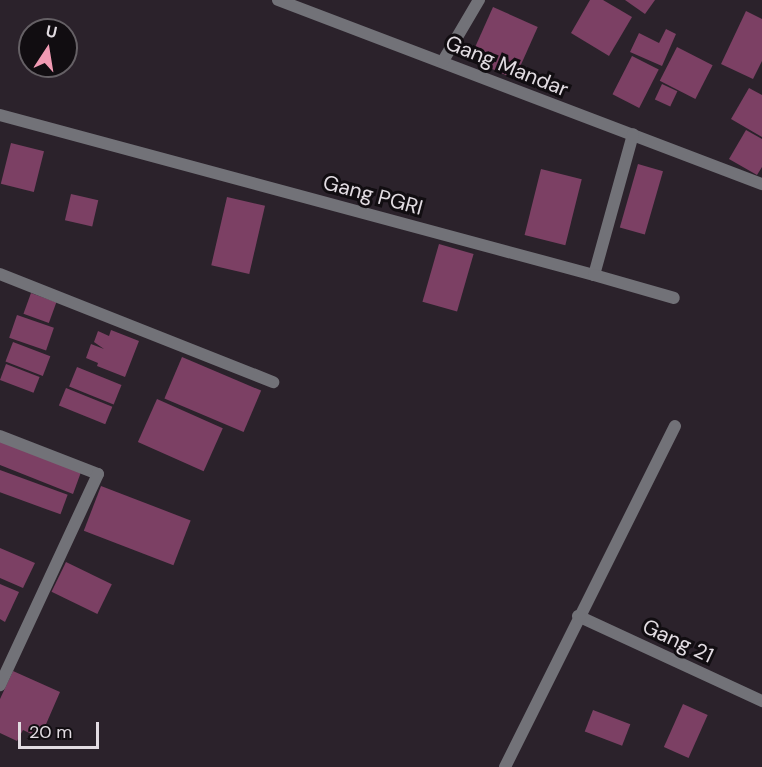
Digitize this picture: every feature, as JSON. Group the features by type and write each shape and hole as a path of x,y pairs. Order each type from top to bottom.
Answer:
{"street":[{"name":"Gang Mandar","path":"278,0 762,184"},
{"path":"443,61 479,0"},
{"name":"Gang PGRI","path":"0,115 674,298"},
{"path":"594,275 633,134"},
{"path":"0,274 273,382"},
{"path":"505,767 578,616 675,426"},
{"path":"0,436 98,474 0,685"},
{"name":"Gang 21","path":"578,616 762,701"}],"building":[{"path":"590,0 603,0 632,17 609,56 571,33"},
{"path":"625,0 655,0 645,14"},
{"path":"493,7 538,27 515,79 470,59"},
{"path":"746,11 762,19 762,61 753,79 721,64"},
{"path":"666,29 676,34 662,66 630,52 639,33 659,43"},
{"path":"677,47 713,65 695,99 660,81"},
{"path":"632,56 659,70 639,108 612,94"},
{"path":"662,84 677,91 670,107 655,99"},
{"path":"749,88 762,95 762,137 731,119"},
{"path":"746,130 762,139 762,167 757,175 729,159"},
{"path":"11,143 44,151 34,192 1,184"},
{"path":"638,164 663,171 645,235 620,227"},
{"path":"541,169 582,179 565,245 525,235"},
{"path":"71,194 98,200 92,227 65,220"},
{"path":"227,197 265,206 249,274 211,265"},
{"path":"439,244 474,254 457,312 422,302"},
{"path":"31,293 56,302 49,323 23,314"},
{"path":"17,315 54,328 46,350 9,338"},
{"path":"111,330 139,341 125,377 97,366 98,363 86,358 91,344 104,349 94,342 98,331 109,336"},
{"path":"13,342 50,356 43,376 5,362"},
{"path":"182,357 261,391 244,432 164,398"},
{"path":"6,364 40,377 34,393 0,380"},
{"path":"77,367 122,385 114,404 69,386"},
{"path":"66,388 112,407 105,424 59,406"},
{"path":"157,399 223,428 204,471 138,442"},
{"path":"0,441 81,472 73,494 0,465"},
{"path":"0,470 68,495 60,514 0,492"},
{"path":"101,486 191,520 173,565 84,531"},
{"path":"0,548 35,563 23,588 0,578"},
{"path":"66,562 112,584 97,614 52,592"},
{"path":"0,584 19,592 5,622 0,619"},
{"path":"13,671 60,692 40,738 23,730 17,741 0,733 0,699"},
{"path":"683,704 708,715 689,758 664,747"},
{"path":"593,710 630,724 622,746 585,731"}]}
